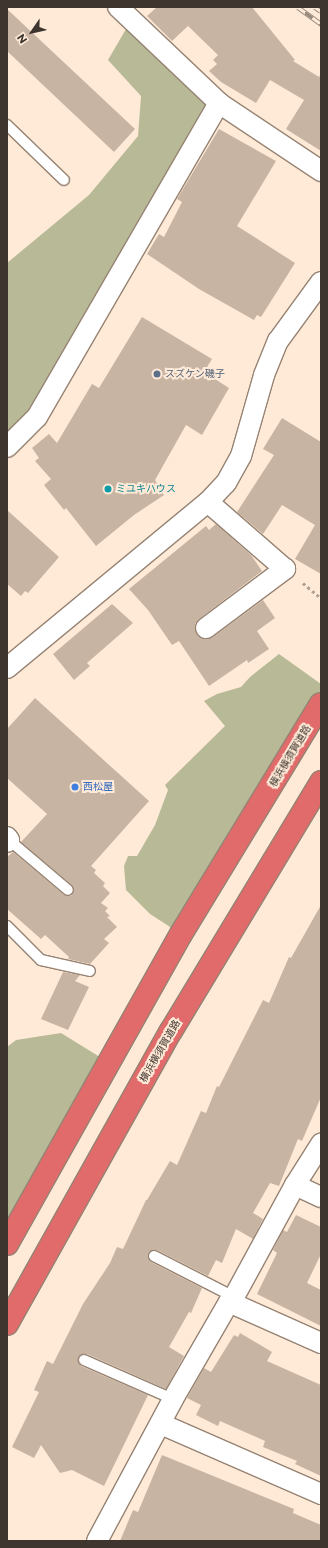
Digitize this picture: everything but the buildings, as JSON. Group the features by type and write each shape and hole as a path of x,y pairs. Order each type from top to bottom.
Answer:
{"highway":[{"name":"横浜横須賀道路","path":"7,1244 181,934 321,704"},
{"name":"横浜横須賀道路","path":"7,1324 172,1031 321,782"}],"street":[{"path":"118,7 219,103 321,171"},
{"path":"7,447 37,417 219,103"},
{"path":"7,668 208,502 226,483 241,456 264,375 278,341 321,282"},
{"path":"206,628 285,569 208,502"},
{"path":"97,1541 161,1424 173,1399 231,1300 295,1185 321,1144"},
{"path":"295,1185 321,1196"},
{"path":"231,1300 321,1343"},
{"path":"161,1424 321,1494"}],"lane":[{"path":"7,125 64,180"},
{"path":"8,840 68,890"},
{"path":"7,926 41,960 90,971"},
{"path":"154,1256 231,1300"},
{"path":"84,1360 173,1399"}],"green space":[{"path":"126,29 210,107 34,411 7,441 7,263 89,195 138,136 141,96 108,60"},
{"path":"279,654 321,684 321,704 181,934 150,914 126,890 124,866 128,856 137,856 155,825 168,790 165,785 225,726 204,701 217,694 241,687 250,677"},
{"path":"61,1033 108,1062 7,1244 7,1047 16,1040"}],"railway":[{"path":"298,7 321,24"},
{"path":"315,7 321,11"}],"place":[{"name":"スズケン磯子","path":"157,374"},
{"name":"ミユキハウス","path":"108,489"},
{"name":"西松屋","path":"75,787"}]}
